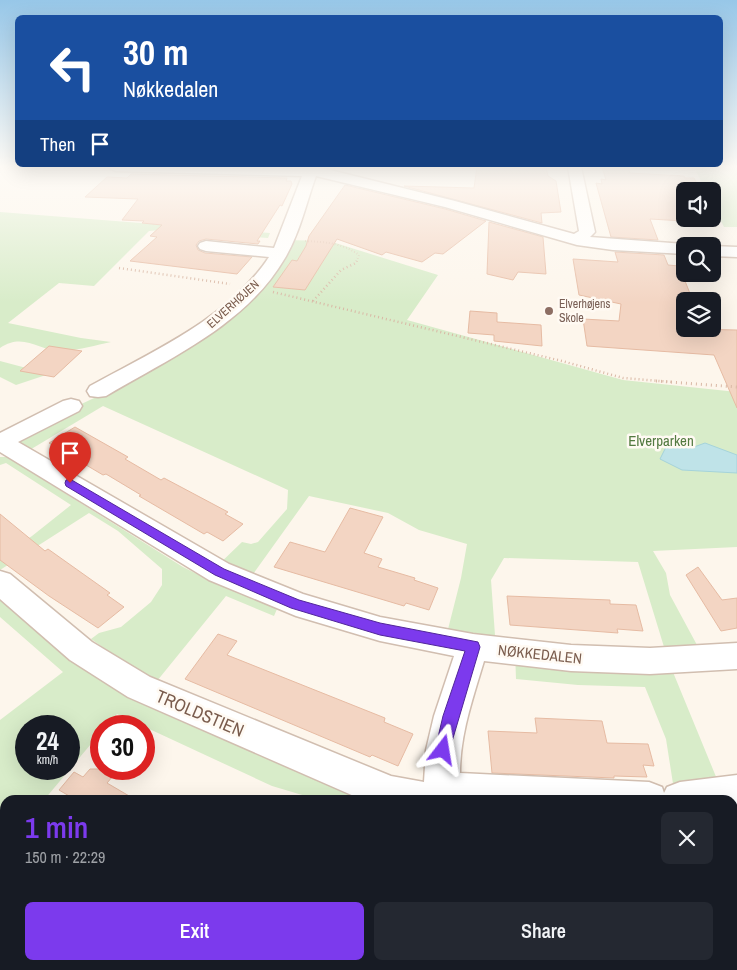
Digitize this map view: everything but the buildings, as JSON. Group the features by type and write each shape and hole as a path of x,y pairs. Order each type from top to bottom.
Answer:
{"street":[{"name":"ELVERHØJEN","path":"98,391 203,331 254,288 270,268 282,246 295,212"},
{"path":"476,212 578,240 613,246 676,250"},
{"path":"578,240 587,232 583,212"},
{"path":"206,246 282,246"},
{"path":"721,251 737,252"},
{"name":"NØKKEDALEN","path":"0,442 71,406"},
{"name":"NØKKEDALEN","path":"0,442 214,569 296,604 380,629 473,647 580,658 650,660 737,656"},
{"name":"TROLDSTIEN","path":"0,582 81,651 139,687 391,794 406,795"},
{"path":"436,795 443,750 451,716 473,647"},
{"path":"721,795 737,793"}],"path":[{"path":"282,246 338,244 352,248 359,254 356,263 341,270 313,301"},
{"path":"119,268 254,288 562,361 622,378 737,387"}],"green space":[{"path":"0,212 270,233 268,238 160,230 149,231 94,286 59,283 8,323 81,338 111,342 64,351 55,351 25,342 9,343 0,348"},
{"path":"721,212 737,212 737,227 724,227 721,221"},
{"name":"Elverparken","path":"285,240 329,241 438,275 407,320 623,380 737,392 737,547 653,551 666,573 670,595 704,658 668,660 638,562 504,558 491,580 496,649 445,641 461,578 467,544 419,530 388,513 309,496 246,584 214,569 242,542 251,544 258,542 287,509 288,490 103,406 23,454 1,442 147,373 180,344 241,299"},
{"path":"0,361 49,374 16,385 0,377"},
{"path":"0,457 7,457 183,567 277,609 274,616 226,596 157,681 130,666 91,639 99,633 121,627 151,602 162,585 162,569 118,531 89,513 0,570 0,557 32,536 71,505 6,463 0,465"},
{"path":"0,599 91,672 360,795 302,795 272,786 155,732 155,715 117,714 90,715 90,745 80,757 80,715 15,715 15,780 61,780 48,795 0,795 0,720 63,672 0,617"},
{"path":"515,651 668,660 719,784 674,790 666,739 645,687 578,685 516,679"}],"water":[{"path":"705,443 737,455 737,473 682,470 660,459 666,447 694,447"}],"place":[{"name":"Elverhøjens Skole","path":"549,311"}],"route":[{"path":"70,483 219,572 296,604 380,629 473,647 451,716 443,750"}]}
